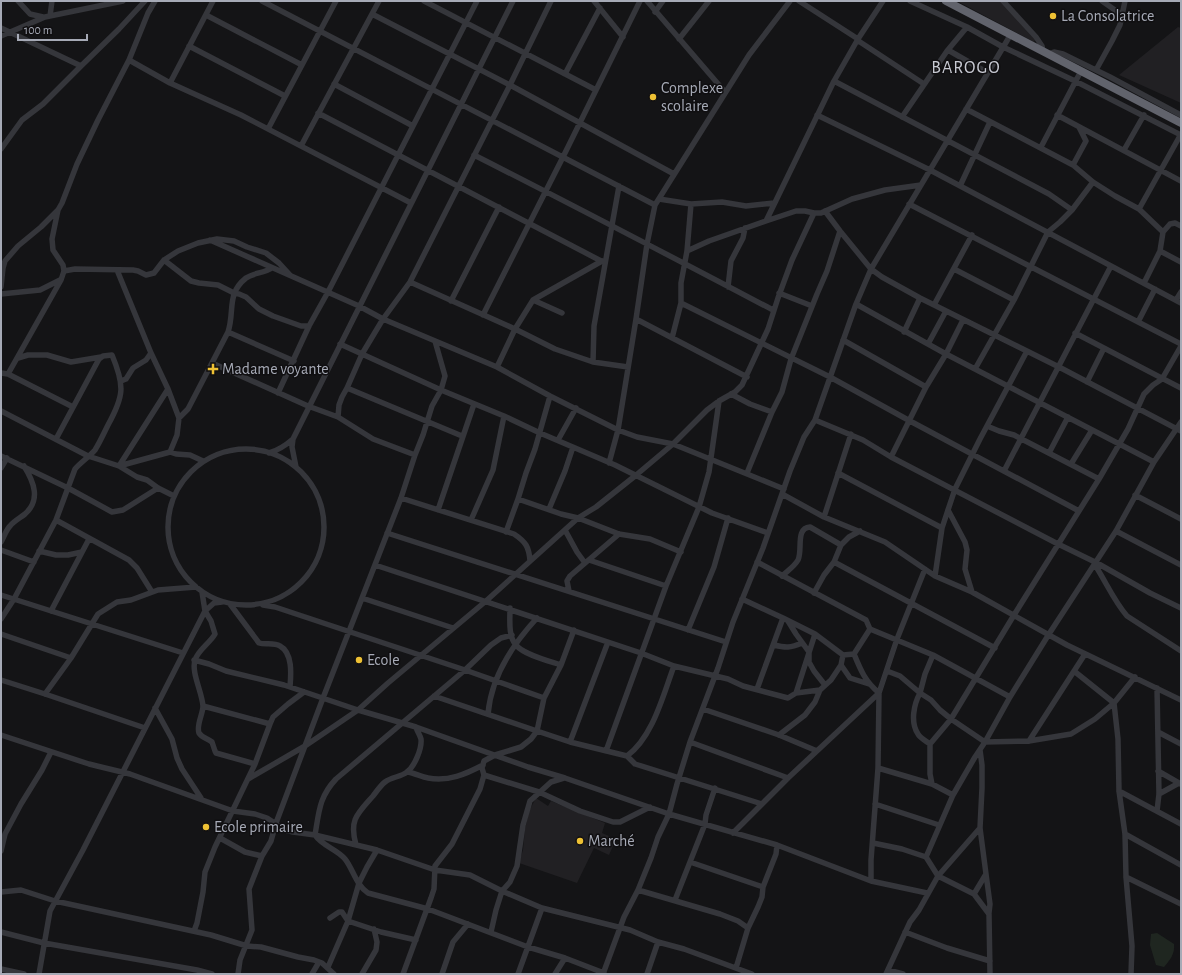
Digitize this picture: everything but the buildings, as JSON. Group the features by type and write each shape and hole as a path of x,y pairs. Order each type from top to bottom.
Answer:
{"highway":[{"path":"946,1 1181,123"}],"street":[{"path":"18,1 30,14 37,16 47,16 122,1"},
{"path":"1,36 47,16 52,1"},
{"path":"1,149 22,120 43,104 119,29 145,1"},
{"path":"8,374 61,280 64,271 60,259 53,250 52,239 58,210 67,192 77,164 129,60 143,25 155,1"},
{"path":"170,82 213,1"},
{"path":"262,1 655,205"},
{"path":"268,129 336,1"},
{"path":"301,146 379,1"},
{"path":"424,1 596,90"},
{"path":"278,393 309,326 328,292 477,1"},
{"path":"296,467 292,439 513,1"},
{"path":"338,417 339,405 362,354 383,319 410,282 551,1"},
{"path":"594,1 624,37"},
{"path":"483,315 579,123 624,37 640,1"},
{"path":"647,1 725,92"},
{"path":"655,12 663,1"},
{"path":"679,39 709,1"},
{"path":"609,463 618,430 636,319 646,244 655,205 749,55 790,1"},
{"path":"798,1 858,39 924,84"},
{"path":"766,221 834,81 858,39 883,1"},
{"path":"910,1 967,27 1003,47 1144,115 1181,135 1139,209"},
{"path":"1002,1 1009,6 1036,37 1045,53 1054,52 1063,54 1181,115"},
{"path":"1102,1 1122,16"},
{"path":"1096,70 1120,25 1125,1"},
{"path":"565,74 600,8"},
{"path":"372,14 510,85 674,174"},
{"path":"206,16 302,65"},
{"path":"902,117 948,50 967,27"},
{"path":"1,28 81,66"},
{"path":"315,835 319,840 344,858 363,890 428,910 604,973 619,928 638,890 658,837 669,814 690,742 715,677 726,642 797,453 815,420 856,304 871,269 1011,34"},
{"path":"189,46 285,96"},
{"path":"948,50 988,73"},
{"path":"129,60 170,82 241,115 412,203"},
{"path":"1041,147 1081,71"},
{"path":"834,81 1049,194 1072,210"},
{"path":"334,84 413,126"},
{"path":"966,109 1073,165 1093,182 1139,209 1163,232"},
{"path":"318,113 603,262"},
{"path":"817,115 930,170 1179,302 1181,292"},
{"path":"1057,115 1181,181"},
{"path":"1124,150 1144,115"},
{"path":"960,186 990,122"},
{"path":"1073,165 1086,141 1079,127"},
{"path":"474,155 612,225 773,310"},
{"path":"976,369 1014,300 1048,232 1072,210 1093,182"},
{"path":"593,362 594,326 603,262 619,186"},
{"path":"687,251 745,228 796,211 814,213 825,211 845,201 885,190 921,186"},
{"path":"659,199 691,204 722,202 746,206 774,204"},
{"path":"672,338 682,304 681,283 687,251 691,204"},
{"path":"909,204 972,235 1181,345 1162,379 1152,385 1144,394 1128,429 1099,479 1014,615 952,720 930,744 930,774 932,784"},
{"path":"451,301 498,207"},
{"path":"1,288 5,261 18,246 41,227 58,210"},
{"path":"825,211 871,269 882,277 920,298 1059,367 1179,430"},
{"path":"248,778 305,746 358,710 486,601 578,518 596,507 635,476 673,444 719,401 742,385 768,329 773,310 792,260 814,213"},
{"path":"1144,283 1160,250 1163,232 1170,224 1175,223 1181,226"},
{"path":"728,287 731,261 743,238 745,228"},
{"path":"747,473 772,412 782,392 791,359 828,271 840,231"},
{"path":"934,305 972,235"},
{"path":"64,271 75,269 138,271 146,275 154,273 164,260 184,248 210,240 222,239 234,240 252,249 266,253 279,263 291,276"},
{"path":"210,240 359,306 383,319 497,367 550,396 618,430 638,437 673,444 747,473 824,516 894,547 935,576 972,592 1085,654 1181,700"},
{"path":"1160,250 1181,262"},
{"path":"164,260 191,281 218,285 234,294 239,294 246,297 259,309 273,316 301,326 309,326"},
{"path":"497,367 515,329 533,300 603,262"},
{"path":"1004,471 1111,266"},
{"path":"179,418 187,412 228,332 231,323 234,294 247,278 272,268"},
{"path":"954,269 1014,300"},
{"path":"117,270 179,418 177,435 170,452"},
{"path":"1,294 40,290 61,280"},
{"path":"410,282 515,329 555,349 593,362 628,367"},
{"path":"1138,322 1155,289"},
{"path":"779,293 812,306"},
{"path":"904,332 920,298"},
{"path":"533,300 562,313"},
{"path":"682,304 830,378 1079,511"},
{"path":"856,304 904,332 1154,462"},
{"path":"928,344 946,311"},
{"path":"636,319 746,377"},
{"path":"891,457 910,422 926,387 946,354 963,320"},
{"path":"228,332 294,361"},
{"path":"1075,333 1181,388"},
{"path":"843,340 926,387"},
{"path":"238,974 240,960 247,946 252,930 249,889 262,856 271,841 276,823 322,698 401,498 432,406 441,390 445,376 435,341"},
{"path":"340,344 441,390 504,416 609,463 699,507 768,533"},
{"path":"1087,382 1104,348"},
{"path":"935,576 942,528 955,489 1027,351"},
{"path":"121,381 126,380 133,368 142,364 151,353"},
{"path":"1,619 14,599 56,520 75,469 94,450 118,405 121,392 119,372 112,355 71,362 47,355 28,355 18,358"},
{"path":"56,439 101,357"},
{"path":"212,363 308,406 338,417 373,439 415,455"},
{"path":"1,373 8,374 73,407"},
{"path":"347,388 462,436"},
{"path":"119,466 168,389"},
{"path":"731,394 750,404 772,412"},
{"path":"506,532 540,433 550,396"},
{"path":"606,751 666,586 699,507 711,460 719,401"},
{"path":"438,510 474,404"},
{"path":"558,440 576,408"},
{"path":"1,412 88,456 119,466 174,496"},
{"path":"471,520 492,470 504,416"},
{"path":"1049,453 1068,417"},
{"path":"815,420 851,434 891,457 1181,608"},
{"path":"926,857 953,794 1049,634 1116,532 1154,462 1179,430 1181,422"},
{"path":"987,426 1021,438 1099,479"},
{"path":"1071,464 1092,430"},
{"path":"824,516 851,434"},
{"path":"269,453 278,450 292,439"},
{"path":"549,509 565,471 573,447"},
{"path":"247,449 269,453 284,459 296,467 311,485 321,506 324,528 320,551 311,572 295,588 275,600 245,606 230,604 202,592 181,570 171,549 168,526 170,511 174,496 186,477 203,461 217,454 231,450 247,449"},
{"path":"119,466 170,452 190,455 203,461"},
{"path":"1,468 4,457 68,488 112,512 123,510 158,488"},
{"path":"1,542 9,527 28,511 34,501 36,493 33,483 24,466"},
{"path":"838,473 942,528"},
{"path":"1135,495 1181,519"},
{"path":"401,498 514,534 522,539 529,549 530,561"},
{"path":"518,499 561,514 578,518 619,534 650,539 681,552"},
{"path":"948,510 965,542 967,550 965,569 972,592"},
{"path":"688,630 714,567 728,518"},
{"path":"56,520 129,560 137,568 152,592"},
{"path":"782,576 798,559 801,536 803,529 806,527 810,527 841,545"},
{"path":"565,530 577,552 587,562 666,586"},
{"path":"814,593 824,575 834,562 841,545 849,537 860,531"},
{"path":"1116,532 1181,565"},
{"path":"387,533 726,642"},
{"path":"568,591 568,580 619,534"},
{"path":"51,611 89,539"},
{"path":"1,550 34,562"},
{"path":"40,552 56,555 68,555 82,552"},
{"path":"757,562 866,620 870,629 933,655 1010,697"},
{"path":"834,562 995,648"},
{"path":"1096,564 1121,609 1127,616 1181,651"},
{"path":"375,565 510,608 641,653 674,666 728,680 742,686 788,698 796,693 820,690"},
{"path":"871,881 878,768 879,693 897,639 925,569"},
{"path":"45,694 71,658 90,624 98,614 117,602 131,600 158,590 196,587"},
{"path":"202,592 205,611 211,621 215,634 211,641 198,653 194,660 194,668 203,706 199,732 202,736 212,742 215,751 223,756 255,764"},
{"path":"1,595 183,653"},
{"path":"362,598 453,628"},
{"path":"742,599 815,634 843,655 854,654"},
{"path":"39,974 50,911 205,611 214,603 223,602"},
{"path":"230,604 259,643 280,645 285,651 290,667 290,687"},
{"path":"260,604 275,607 465,670 544,698"},
{"path":"510,608 510,626 516,645 536,657 561,665"},
{"path":"488,714 490,698 505,662 524,632 537,618"},
{"path":"785,619 809,652 809,662 814,672 825,685"},
{"path":"757,689 785,619"},
{"path":"854,654 870,629"},
{"path":"407,772 429,778 447,780 473,770 482,765 484,761 495,755 520,747 531,739 537,731 544,698 561,665 574,630"},
{"path":"1,634 71,658"},
{"path":"796,693 815,634"},
{"path":"315,835 323,797 328,788 347,770 465,670 491,645 501,638 512,635"},
{"path":"570,742 608,642"},
{"path":"774,645 787,648 802,643"},
{"path":"854,654 863,675 869,684 879,693"},
{"path":"1029,741 1085,654"},
{"path":"779,735 805,714 815,702 820,690 831,680 841,665 843,655"},
{"path":"930,744 920,737 914,725 915,701 920,693 925,674 933,655"},
{"path":"194,660 226,671 290,687 402,724 416,727 669,814 777,845 871,881 927,893"},
{"path":"841,665 850,678 869,684"},
{"path":"627,756 639,746 650,729 674,666"},
{"path":"887,671 900,676 931,700 952,720 985,742 1029,741 1071,734 1095,719 1114,703 1135,677"},
{"path":"1074,671 1114,703 1118,739 1119,791 1125,834 1126,876 1132,946 1131,974"},
{"path":"1,680 145,728"},
{"path":"1156,688 1159,794 1157,811"},
{"path":"194,931 203,892 205,872 215,847 255,764 270,724 278,712 304,692"},
{"path":"733,833 788,778 879,693"},
{"path":"434,696 570,742 627,756 635,764 762,804"},
{"path":"203,706 270,724"},
{"path":"155,708 172,739 182,769 201,798"},
{"path":"703,709 779,735 817,751"},
{"path":"356,845 353,832 354,822 358,813 383,783 407,772 413,764 420,748 421,738 416,727"},
{"path":"1158,732 1181,744"},
{"path":"1,735 51,752 130,774 172,790 201,798 233,811 255,814 267,818 285,830 315,835 377,850 435,870 470,875 502,892 542,908 630,930 658,942 684,949 752,974"},
{"path":"690,742 788,778"},
{"path":"980,750 982,765 980,828 990,904 990,974"},
{"path":"1,851 5,834 51,752"},
{"path":"403,974 428,910 434,889 435,866 447,851 459,831 480,789 484,775 482,765"},
{"path":"878,768 932,784 953,794"},
{"path":"1158,771 1180,783"},
{"path":"484,775 539,792 580,812 613,822 620,822 650,807"},
{"path":"491,932 502,892 515,873 526,810 530,801 551,782 565,778"},
{"path":"1159,794 1180,783"},
{"path":"675,900 705,824 706,815 715,788"},
{"path":"1119,791 1181,824"},
{"path":"876,804 939,825"},
{"path":"903,974 887,972 910,922 919,910 927,893 938,876 980,828"},
{"path":"1125,834 1181,864"},
{"path":"220,838 245,852 262,856"},
{"path":"873,843 902,849 926,857 938,876 974,894 989,914"},
{"path":"736,968 748,928 762,897 763,887 776,854 777,845"},
{"path":"328,967 348,921 359,883 366,867 377,850"},
{"path":"690,862 763,887"},
{"path":"974,894 986,874"},
{"path":"1126,876 1181,904"},
{"path":"1,892 21,890 55,901 194,931 247,946 261,947 319,962 328,967 334,974"},
{"path":"638,890 720,914 738,921 748,928"},
{"path":"518,974 542,908"},
{"path":"330,918 334,914 342,912 348,921 374,930 416,940"},
{"path":"442,974 453,942 468,924"},
{"path":"362,974 376,950 377,942 374,930"},
{"path":"1,932 44,943 197,970 212,974"},
{"path":"905,932 947,948 990,961"},
{"path":"647,974 658,942"},
{"path":"555,974 565,958"},
{"path":"312,974 319,962"},
{"path":"1,969 24,974"}],"shaded area":[{"path":"957,1 1004,1 1036,38 1034,42"},
{"path":"1178,27 1181,28 1181,103 1119,75"},
{"path":"536,798 548,806 551,801 605,823 602,833 616,839 609,855 594,848 577,883 519,863 523,850 525,829 529,811"},
{"path":"1157,933 1174,944 1173,954 1164,967 1156,965 1150,945 1151,934"}],"place":[{"name":"La Consolatrice","path":"1053,16"},
{"name":"Complexe scolaire","path":"653,97"},
{"name":"Madame voyante","path":"213,369"},
{"name":"Ecole","path":"359,660"},
{"name":"Ecole primaire","path":"206,827"},
{"name":"Marché","path":"580,841"}],"district":[{"name":"BAROGO","path":"966,68"}]}
